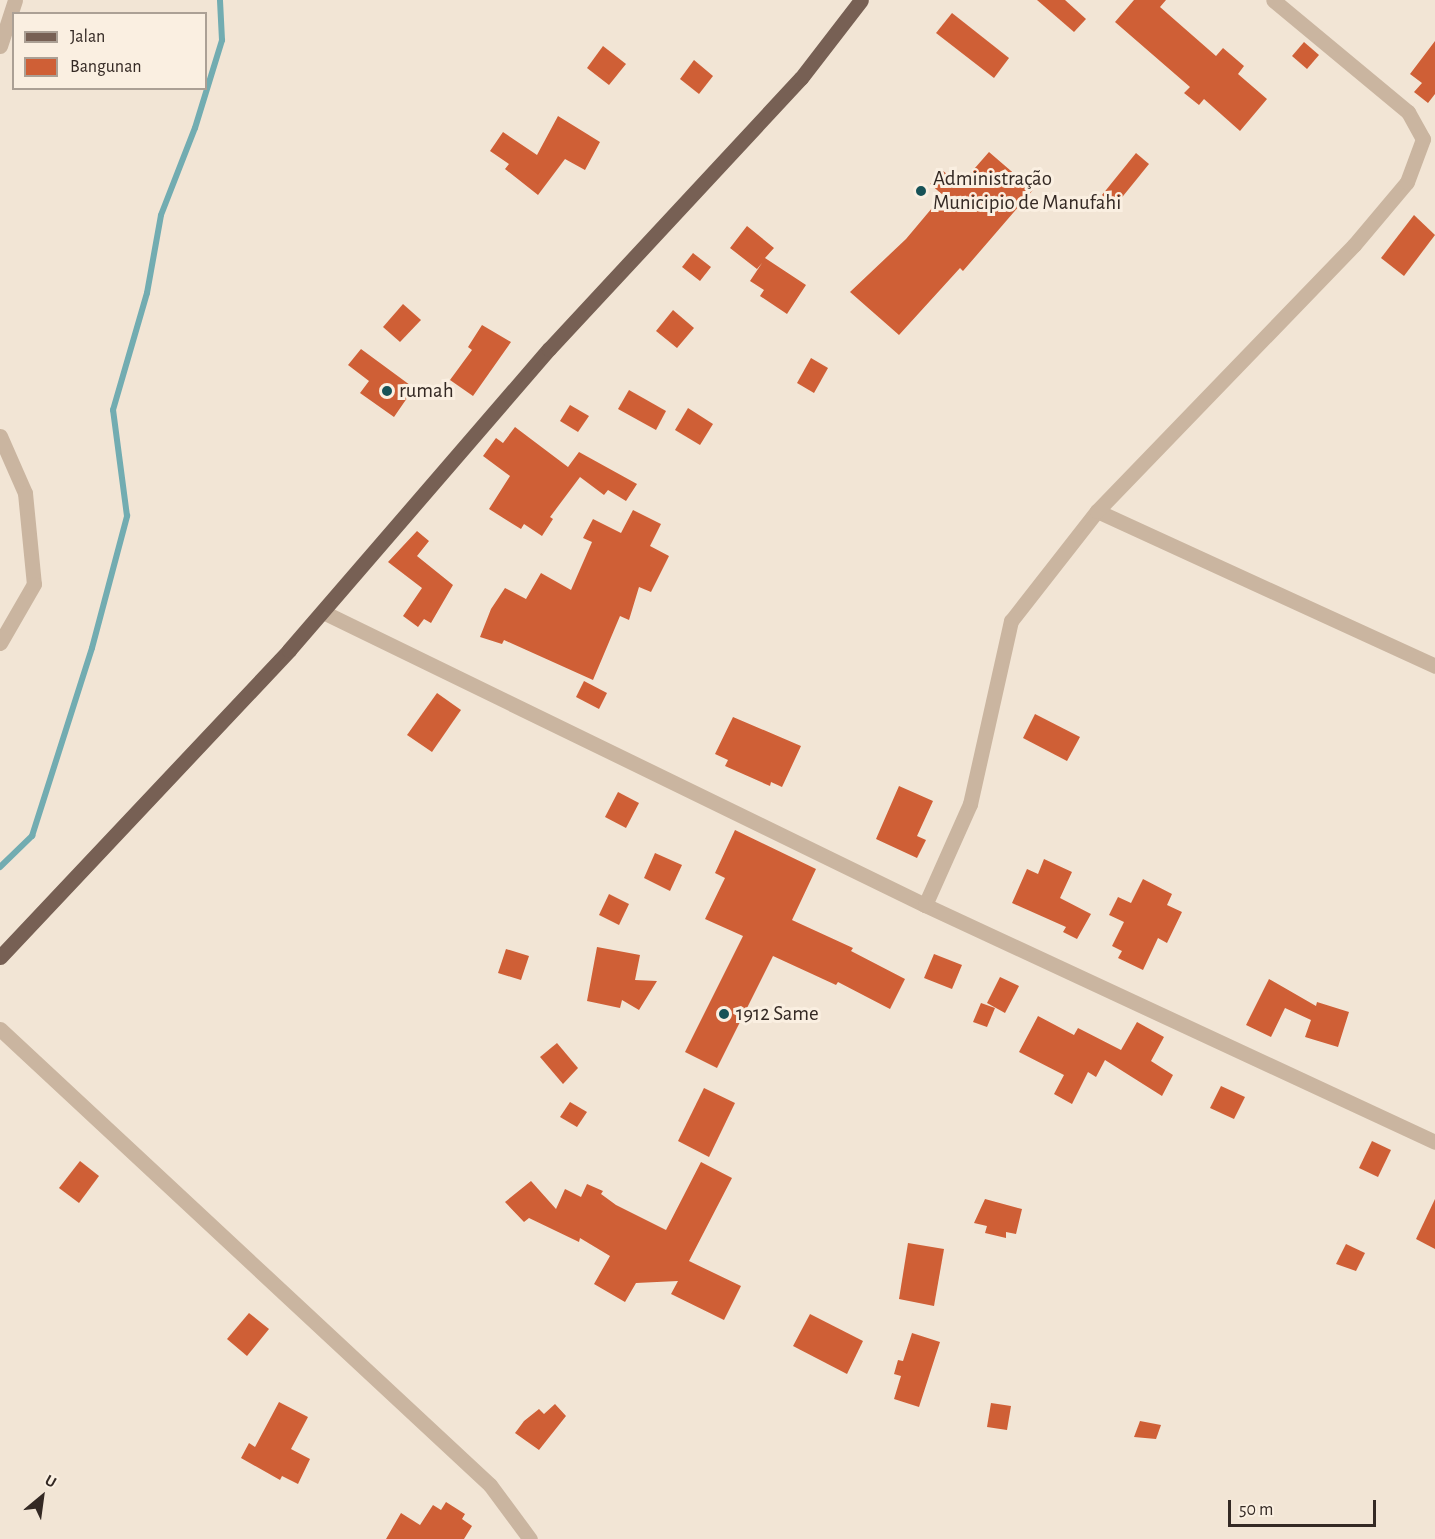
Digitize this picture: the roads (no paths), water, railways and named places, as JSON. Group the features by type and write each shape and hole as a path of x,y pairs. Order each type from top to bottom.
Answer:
{"main road":[{"path":"0,957 166,784 323,612 549,349 801,78 861,0"}],"street":[{"path":"0,46 15,0"},
{"path":"925,905 970,804 1011,621 1097,511 1353,245 1407,182 1423,139 1408,112 1273,0"},
{"path":"0,436 25,493 34,584 0,643"},
{"path":"1097,511 1435,666"},
{"path":"323,612 925,905 1435,1142"},
{"path":"0,1029 490,1485 530,1539"}],"waterway":[{"path":"207,89 222,40 220,0"},
{"path":"0,867 32,836 92,648 127,516 113,410 147,293 161,215 195,128 207,90"}],"place":[{"name":"Administração Municipio de Manufahi","path":"921,191"},
{"name":"rumah","path":"387,391"},
{"name":"1912 Same","path":"724,1014"}]}
